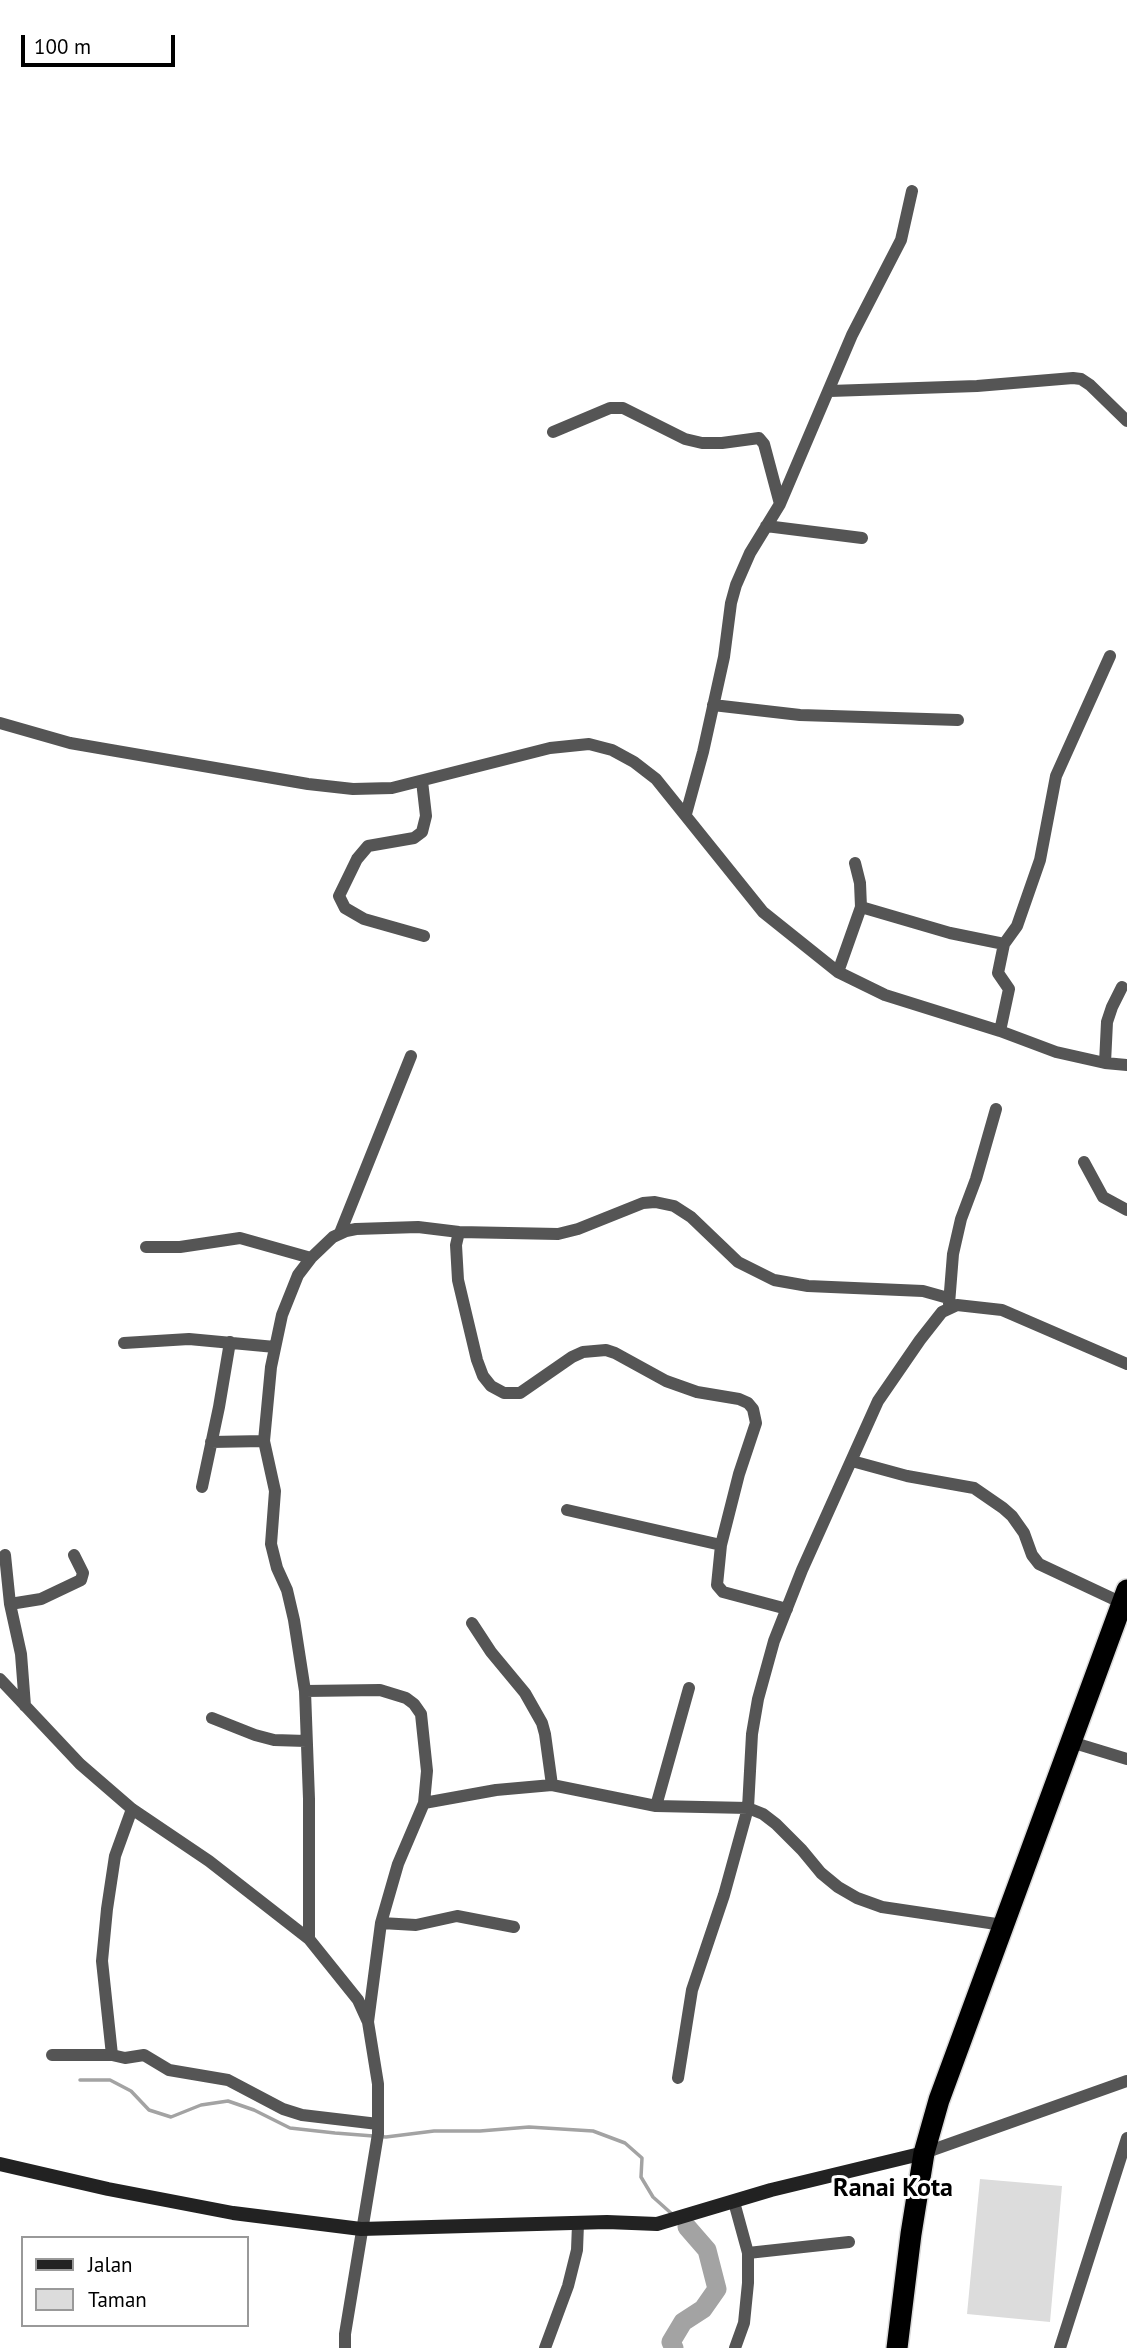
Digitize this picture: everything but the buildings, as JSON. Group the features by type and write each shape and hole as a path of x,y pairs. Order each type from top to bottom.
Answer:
{"highway":[{"path":"897,2348 924,2153 939,2100 1125,1596"}],"street":[{"path":"686,814 724,657 734,594 750,553 780,504 852,335 901,240 912,191"},
{"path":"830,391 977,386 1073,378 1090,385 1127,421"},
{"path":"553,432 610,408 623,408 685,439 702,443 759,438 764,444 780,504"},
{"path":"766,526 862,538"},
{"path":"1000,1031 1009,989 998,973 1004,944 1017,926 1040,860 1056,776 1110,656"},
{"path":"713,705 800,715 958,720"},
{"path":"0,723 70,743 308,784 372,790 550,748 589,744 612,750 656,779 763,912 838,972 885,995 1000,1031 1056,1052 1127,1065"},
{"path":"422,780 426,816 422,832 414,838 368,846 357,859 339,896 345,908 364,919 424,936"},
{"path":"838,972 861,908 860,883 855,863"},
{"path":"861,908 950,933 1004,944"},
{"path":"1105,1063 1107,1022 1122,987"},
{"path":"340,1233 411,1056"},
{"path":"678,2078 692,1990 724,1895 748,1808 752,1734 758,1699 774,1641 878,1401 948,1303 953,1254 961,1219 976,1179 996,1109"},
{"path":"1084,1162 1103,1197 1127,1210"},
{"path":"309,1939 305,1691 294,1620 271,1544 275,1491 264,1441 275,1346 289,1293 311,1258 340,1233 356,1228 418,1227 459,1232 569,1232 643,1203 655,1202 674,1206 691,1217 738,1262 774,1280 808,1286 923,1291 948,1303 1002,1310 1127,1364"},
{"path":"459,1232 456,1253 458,1280 477,1360 491,1387 504,1393 520,1393 572,1357 583,1352 606,1350 666,1381 697,1392 748,1403 753,1409 756,1423 739,1474 721,1545 717,1585 723,1592 786,1609"},
{"path":"146,1247 180,1247 240,1238 311,1258"},
{"path":"124,1343 189,1339 275,1346"},
{"path":"202,1487 230,1342"},
{"path":"211,1441 264,1441"},
{"path":"852,1461 907,1476 974,1488 1012,1516 1039,1564 1125,1596"},
{"path":"567,1510 721,1545"},
{"path":"5,1555 10,1604 21,1654 25,1706"},
{"path":"10,1604 41,1599 81,1580 82,1570 74,1555"},
{"path":"472,1623 491,1652 525,1693 542,1723 552,1785"},
{"path":"0,1679 80,1765 132,1809 208,1861 309,1939 358,2000 368,2022 378,2084 378,2129 345,2348"},
{"path":"656,1806 689,1688"},
{"path":"305,1691 380,1690 406,1698 421,1714 426,1771 424,1804 398,1864 381,1923 368,2022"},
{"path":"212,1718 274,1740 306,1741"},
{"path":"1070,1742 1127,1759"},
{"path":"424,1804 496,1790 552,1785 656,1806 748,1808 763,1814 776,1824 821,1873 857,1898 882,1907 1003,1925"},
{"path":"112,2056 102,1961 116,1856 132,1809"},
{"path":"381,1923 416,1926 457,1916 514,1927"},
{"path":"52,2055 125,2058 144,2055 169,2070 228,2080 283,2109 378,2129"},
{"path":"0,2164 108,2189 233,2213 361,2228 607,2222 657,2224 851,2169 924,2153 1127,2081"},
{"path":"1060,2348 1127,2138"},
{"path":"734,2202 748,2253 747,2305 735,2348"},
{"path":"545,2348 571,2274 577,2250 578,2224"},
{"path":"748,2253 849,2242"}],"green space":[{"path":"980,2179 1062,2186 1050,2322 967,2314"}],"waterway":[{"path":"80,2080 110,2080 131,2091 149,2110 171,2117 201,2105 228,2101 254,2110 290,2128 335,2133 386,2137 434,2131 529,2127 593,2131 625,2143 642,2158 641,2177 653,2197 672,2214"},
{"path":"680,2221 687,2227"},
{"path":"674,2348 671,2342 683,2322 703,2309 717,2289 707,2250 687,2227"}],"district":[{"name":"Ranai Kota","path":"893,2189"}]}
